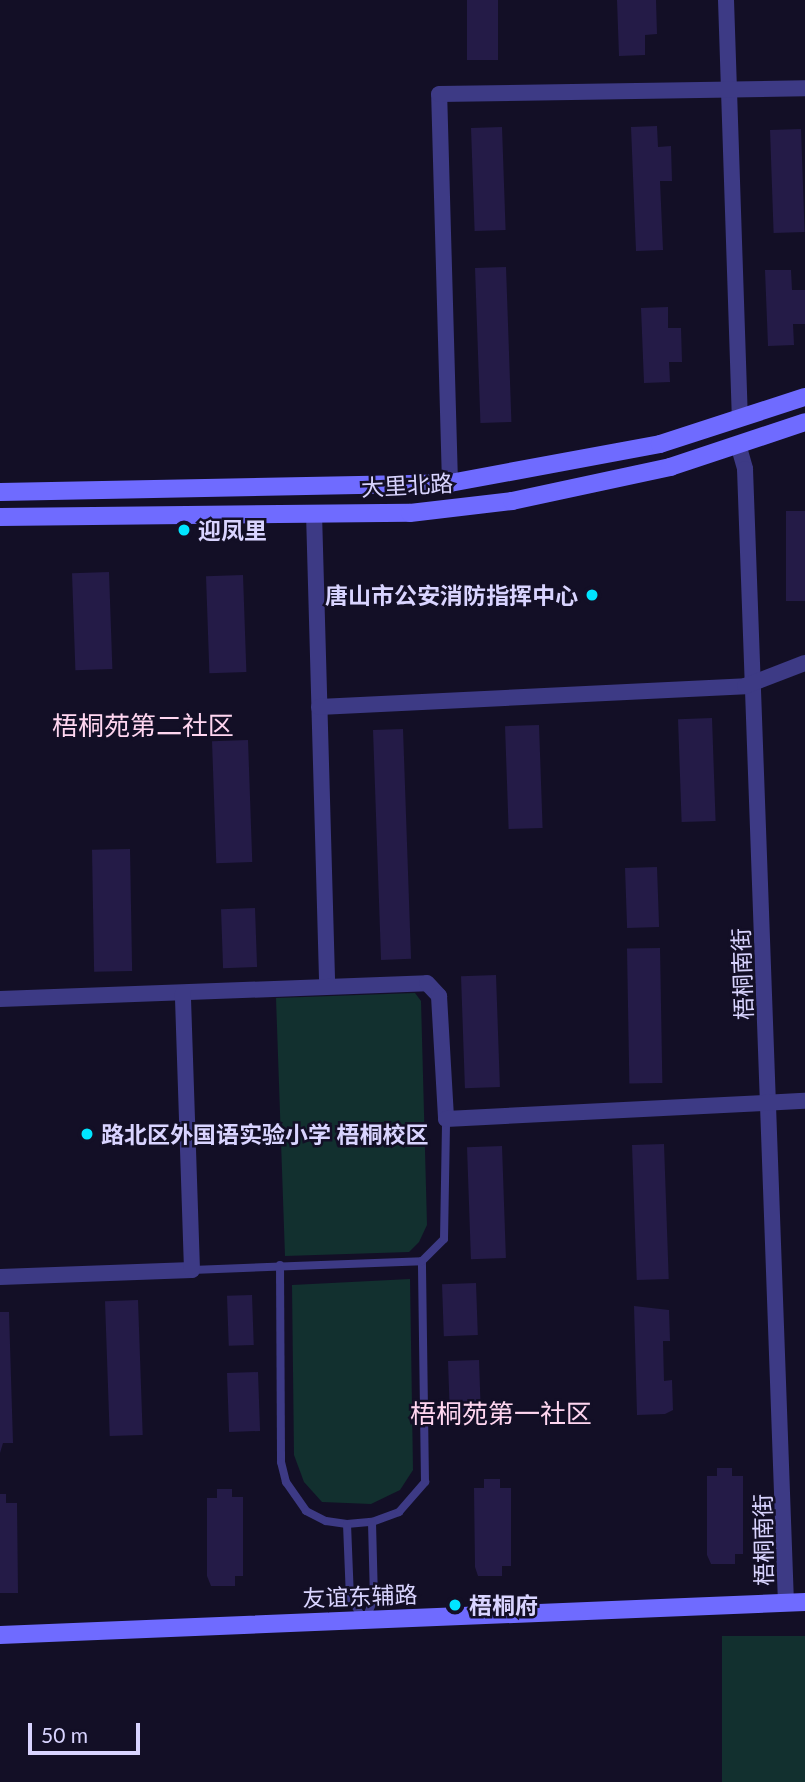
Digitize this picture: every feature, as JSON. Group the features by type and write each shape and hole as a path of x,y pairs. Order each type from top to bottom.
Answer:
{"main road":[{"name":"大里北路","path":"0,492 450,483 597,459 805,397"},
{"name":"大里北路","path":"0,517 411,513 512,501 670,467 805,422"},
{"name":"友谊东辅路","path":"0,1634 805,1602"}],"street":[{"path":"726,0 740,418"},
{"path":"450,483 433,94 729,87 805,88"},
{"name":"梧桐南街","path":"738,444 766,1103 781,1580 786,1602"},
{"path":"314,513 327,985"},
{"path":"319,707 750,685 805,663"},
{"path":"0,999 427,982 439,996 446,1119 805,1101"},
{"path":"0,1277 192,1270 183,993"}],"lane":[{"path":"280,1265 281,1462 286,1482 306,1511 326,1521 347,1524 372,1522 399,1512 425,1482 422,1261 444,1238 446,1119"},
{"path":"192,1270 422,1261"},
{"path":"365,1621 374,1599 372,1522"},
{"path":"347,1524 349,1598 365,1621"}],"green space":[{"path":"415,993 421,1001 427,1225 419,1242 409,1252 285,1256 276,998"},
{"path":"410,1279 413,1470 400,1490 371,1504 322,1502 304,1482 294,1455 292,1285"},
{"path":"722,1636 805,1636 805,1782 722,1782"}],"building":[{"path":"467,0 498,0 498,60 467,60"},
{"path":"617,0 656,0 657,34 645,35 645,55 619,56"},
{"path":"657,126 658,147 671,146 672,181 660,181 663,250 636,251 631,127"},
{"path":"502,127 506,230 475,231 471,128"},
{"path":"801,129 805,232 774,233 770,130"},
{"path":"506,267 511,422 480,423 475,268"},
{"path":"765,270 791,270 792,290 805,290 805,324 793,324 794,345 768,346"},
{"path":"668,307 668,328 681,328 682,362 669,362 670,382 644,383 641,308"},
{"path":"786,511 805,511 805,601 786,601"},
{"path":"109,572 112,669 75,670 72,573"},
{"path":"243,575 246,672 209,673 206,576"},
{"path":"712,718 716,821 682,822 678,719"},
{"path":"539,725 543,828 509,829 505,726"},
{"path":"403,729 411,959 381,960 373,730"},
{"path":"248,740 252,862 216,863 212,741"},
{"path":"130,849 132,971 94,972 92,850"},
{"path":"657,867 659,927 627,928 625,868"},
{"path":"255,908 257,967 223,968 221,909"},
{"path":"660,948 662,1083 629,1084 627,949"},
{"path":"496,975 500,1087 465,1088 461,976"},
{"path":"664,1144 669,1279 637,1280 632,1145"},
{"path":"502,1146 506,1258 471,1259 467,1147"},
{"path":"476,1283 478,1335 444,1336 442,1284"},
{"path":"252,1295 254,1345 229,1346 227,1296"},
{"path":"138,1300 143,1435 110,1436 105,1301"},
{"path":"634,1306 669,1310 670,1341 663,1341 664,1381 672,1380 673,1410 665,1414 637,1415"},
{"path":"0,1312 9,1312 13,1443 3,1443 0,1453"},
{"path":"479,1360 481,1419 450,1420 448,1361"},
{"path":"258,1372 260,1431 229,1432 227,1373"},
{"path":"717,1468 732,1468 732,1476 743,1476 743,1554 735,1554 735,1564 711,1564 707,1555 707,1476 717,1476"},
{"path":"484,1479 500,1479 500,1488 511,1488 511,1566 502,1566 502,1576 478,1576 475,1567 474,1488 484,1488"},
{"path":"217,1489 232,1489 232,1497 243,1497 243,1576 235,1576 235,1586 211,1586 207,1576 207,1498 217,1498"},
{"path":"0,1494 6,1494 6,1503 17,1503 18,1593 0,1593"}],"place":[{"name":"迎凤里","path":"184,530"},
{"name":"唐山市公安消防指挥中心","path":"592,595"},
{"name":"路北区外国语实验小学 梧桐校区","path":"87,1134"},
{"name":"梧桐府","path":"455,1605"}],"district":[{"name":"梧桐苑第二社区","path":"143,726"},
{"name":"梧桐苑第一社区","path":"501,1414"}]}
